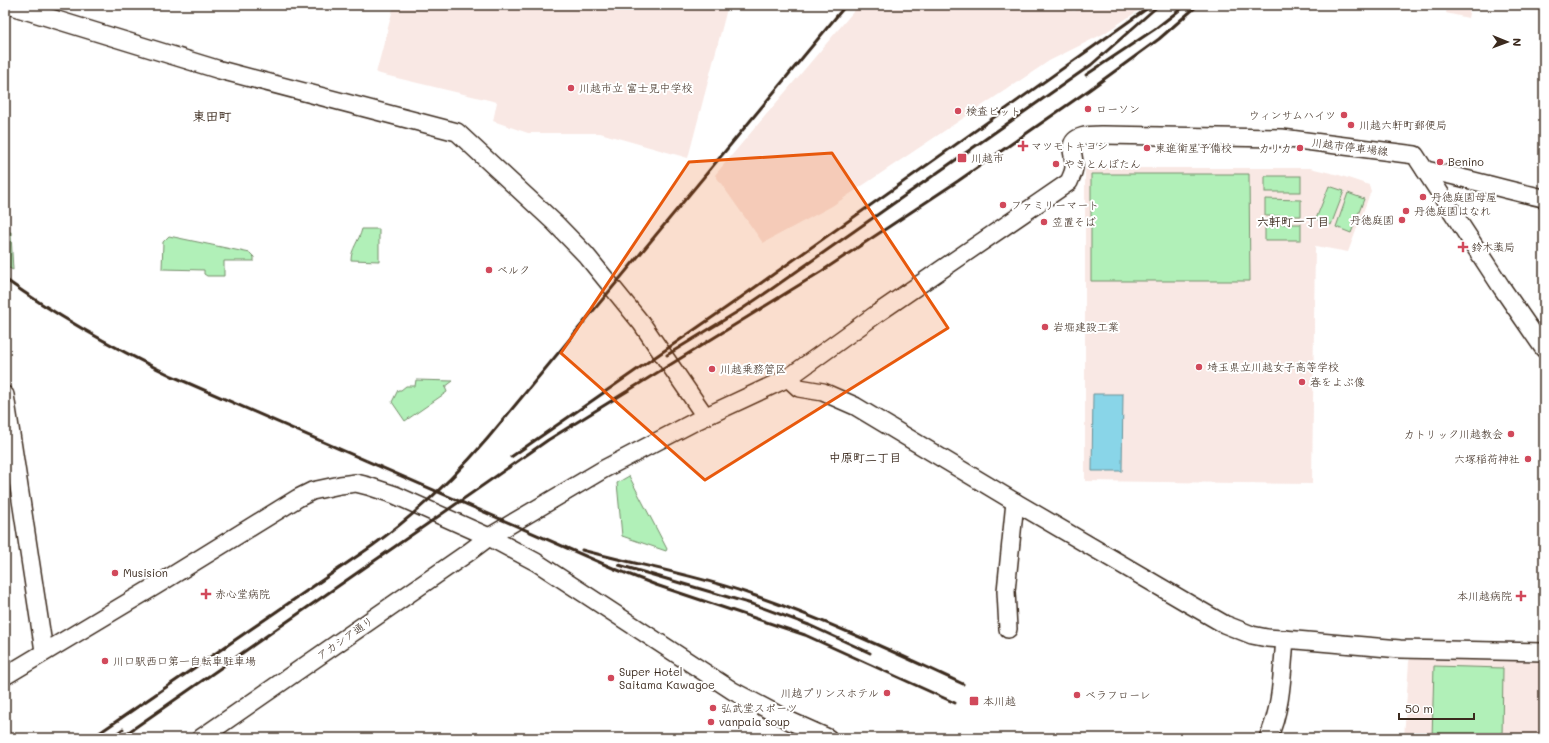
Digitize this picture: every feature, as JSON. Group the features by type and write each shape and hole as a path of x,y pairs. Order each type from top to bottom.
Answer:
{"street":[{"path":"8,5 220,70 457,132 555,223 586,255 642,324 705,416"},
{"name":"川越市停車場線","path":"1074,160 1072,150 1073,142 1080,137 1092,135 1282,138 1415,155 1544,349"},
{"name":"アカシア通り","path":"201,738 463,556 488,537 604,468 705,416 788,378 878,313 1069,182 1074,170 1074,160"},
{"path":"1425,170 1448,174 1544,198"},
{"path":"788,378 799,388 823,392 855,406 1218,621 1252,635 1285,640 1400,649 1544,652"},
{"path":"5,395 44,651"},
{"path":"5,676 298,498 312,491 326,487 356,483 381,489 488,537 536,562 733,691 790,721 828,738"},
{"path":"1008,629 1006,592 1016,502"},
{"path":"1268,738 1273,726 1279,702 1285,640"}],"highlighted area":[{"path":"832,153 948,328 705,480 561,353 689,162"}],"shaded area":[{"name":"川越市立 富士見中学校","path":"394,5 728,5 688,158 600,133 528,133 493,121 497,102 376,73"},
{"path":"859,5 1049,5 1074,11 1087,5 1147,5 1103,34 1049,61 832,206 763,243 715,175"},
{"path":"1448,5 1471,5 1468,18 1446,13"},
{"name":"埼玉県立川越女子高等学校","path":"1085,168 1310,168 1339,175 1369,185 1371,191 1348,252 1315,246 1312,484 1085,481"},
{"path":"1413,655 1544,658 1544,738 1404,738 1409,661"}],"green space":[{"path":"1091,174 1249,174 1250,281 1091,281"},
{"path":"1265,176 1301,176 1301,192 1265,192"},
{"path":"1329,186 1344,191 1331,225 1316,219"},
{"path":"1348,193 1364,199 1351,233 1336,227"},
{"path":"1265,199 1301,200 1301,216 1265,216"},
{"path":"1265,224 1301,224 1301,240 1265,240"},
{"path":"362,229 379,229 379,261 351,260 352,252"},
{"path":"11,232 13,270 5,266 5,233"},
{"path":"169,236 250,253 254,257 254,261 224,261 224,276 207,276 204,274 204,270 162,269 163,242"},
{"path":"416,380 453,381 445,387 447,392 405,421 392,402 398,390 401,390 406,386 415,386"},
{"path":"629,476 667,549 666,551 622,536 617,483"},
{"path":"1434,666 1503,668 1502,738 1432,738"}],"water":[{"path":"1093,394 1123,394 1122,471 1092,471"}],"railway":[{"path":"92,738 372,546 403,522 447,482 488,438 846,5"},
{"path":"511,457 733,303 1152,5"},
{"path":"667,355 773,288 1091,65 1159,5"},
{"path":"1086,75 1155,29 1186,5"},
{"path":"120,738 548,440 822,271 958,181 1089,90 1159,39 1198,5"},
{"path":"5,279 45,306 87,331 172,376 615,569 656,585 805,635 955,703"},
{"path":"582,550 686,575 747,593 829,624 963,684"},
{"path":"619,565 755,605 809,625 870,653"},
{"path":"111,738 123,729"}],"place":[{"name":"川越市立 富士見中学校","path":"571,88"},
{"name":"ローソン","path":"1088,109"},
{"name":"検査ピット","path":"958,111"},
{"name":"ウィンサムハイツ","path":"1344,115"},
{"name":"川越六軒町郵便局","path":"1351,125"},
{"name":"マツモトキヨシ","path":"1023,146"},
{"name":"東進衛星予備校","path":"1147,148"},
{"name":"カリカ","path":"1300,148"},
{"name":"川越市","path":"962,158"},
{"name":"Benino","path":"1440,162"},
{"name":"やきとんぼたん","path":"1056,164"},
{"name":"丹徳庭園母屋","path":"1423,197"},
{"name":"ファミリーマート","path":"1003,205"},
{"name":"丹徳庭園はなれ","path":"1406,211"},
{"name":"丹徳庭園","path":"1402,220"},
{"name":"笠置そば","path":"1044,222"},
{"name":"鈴木薬局","path":"1463,247"},
{"name":"ベルク","path":"489,270"},
{"name":"岩堀建設工業","path":"1045,327"},
{"name":"埼玉県立川越女子高等学校","path":"1199,367"},
{"name":"川越乗務管区","path":"712,369"},
{"name":"春をよぶ像","path":"1302,382"},
{"name":"カトリック川越教会","path":"1511,434"},
{"name":"六塚稲荷神社","path":"1528,459"},
{"name":"Musision","path":"115,573"},
{"name":"赤心堂病院","path":"206,594"},
{"name":"本川越病院","path":"1521,596"},
{"name":"川口駅西口第一自転車駐車場","path":"105,661"},
{"name":"Super Hotel Saitama Kawagoe","path":"611,678"},
{"name":"川越プリンスホテル","path":"887,693"},
{"name":"ベラフローレ","path":"1077,695"},
{"name":"本川越","path":"974,701"},
{"name":"弘武堂スポーツ","path":"713,708"},
{"name":"vanpaia soup","path":"711,722"}],"district":[{"name":"東田町","path":"212,116"},
{"name":"六軒町一丁目","path":"1293,222"},
{"name":"中原町二丁目","path":"865,458"}]}
